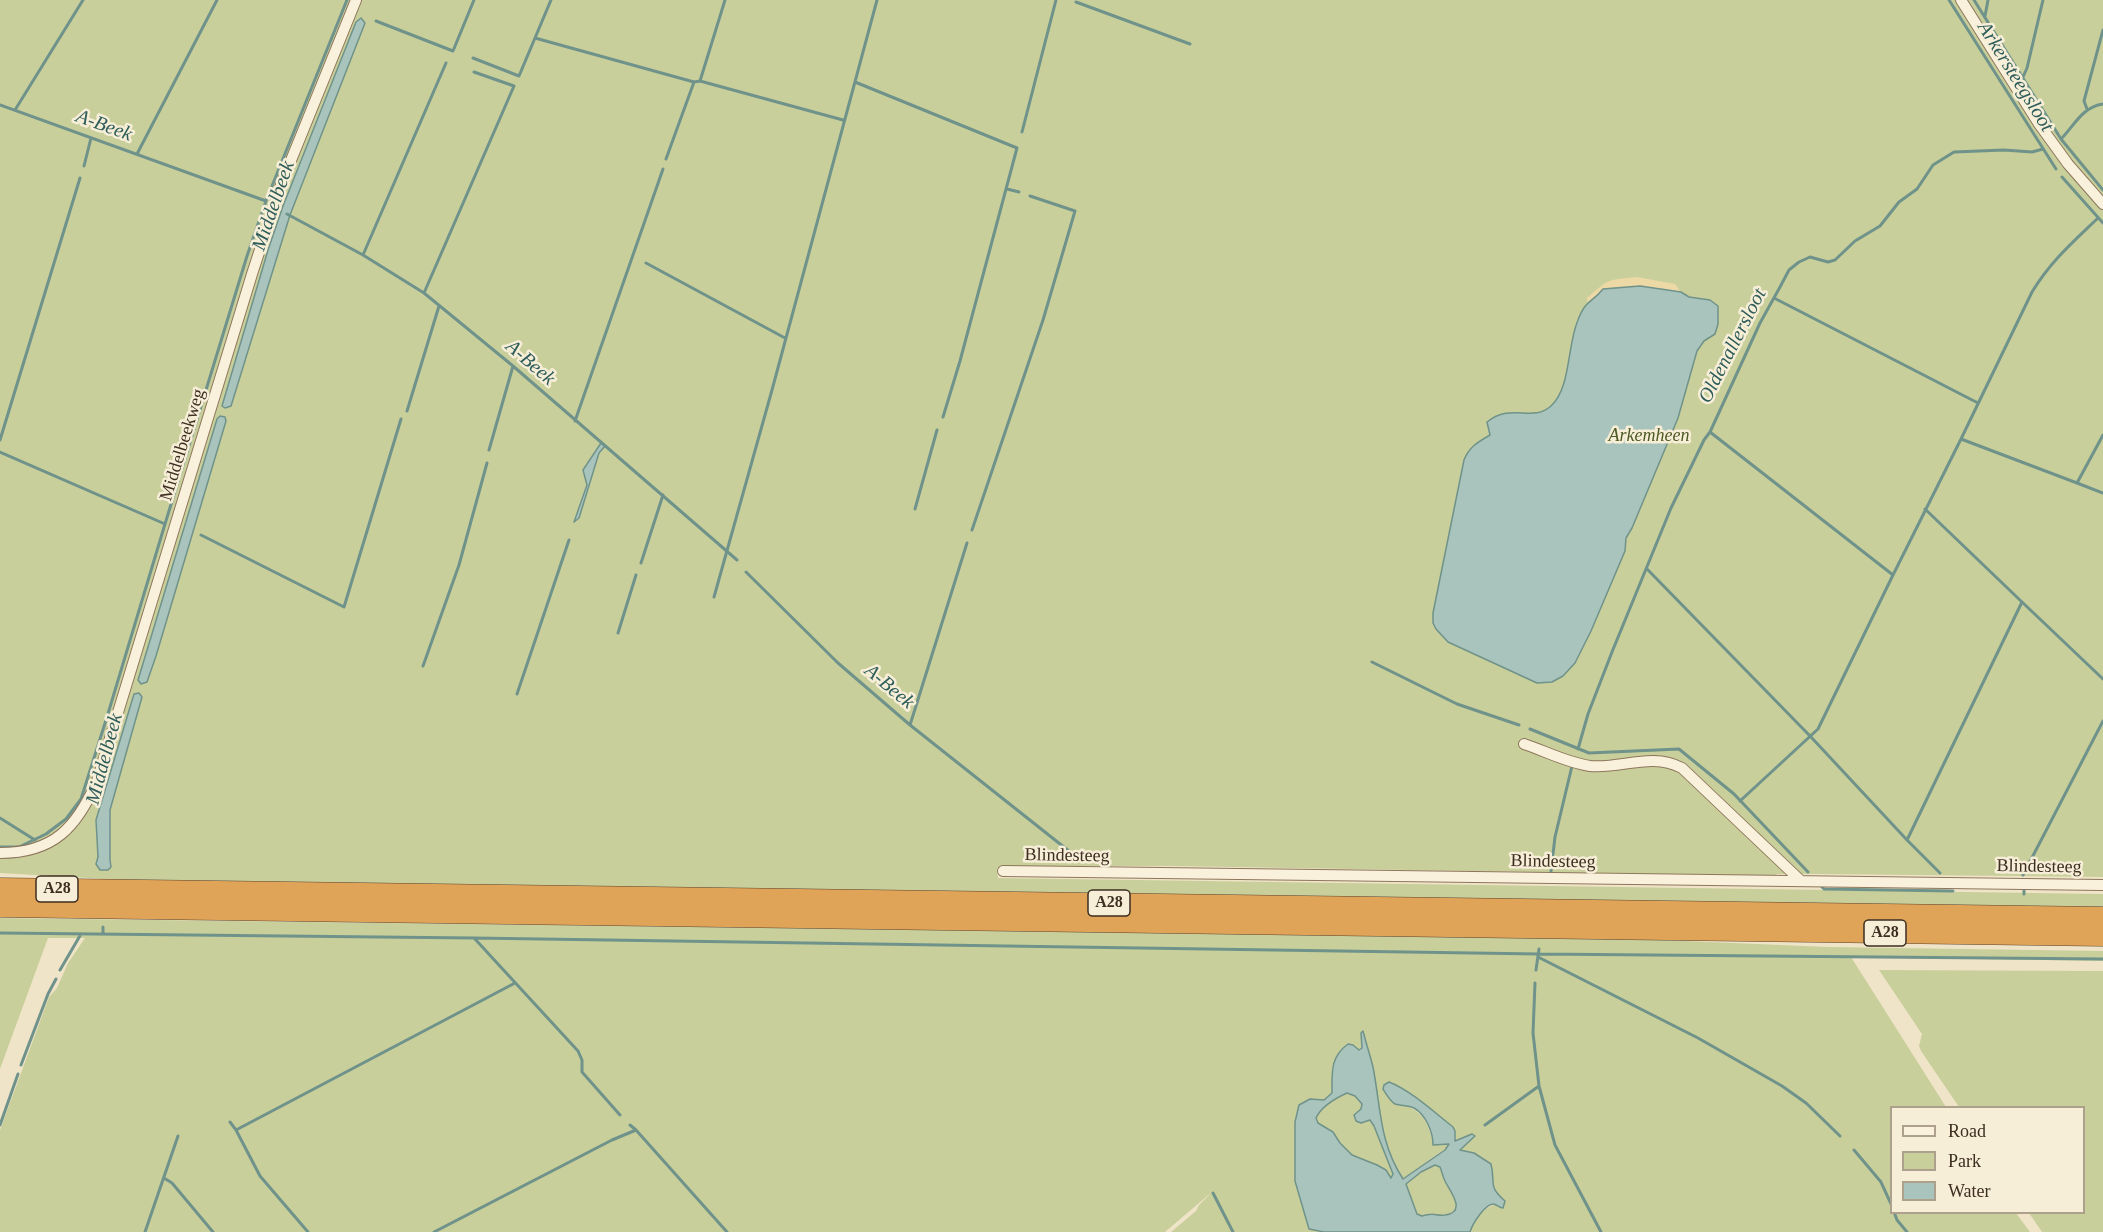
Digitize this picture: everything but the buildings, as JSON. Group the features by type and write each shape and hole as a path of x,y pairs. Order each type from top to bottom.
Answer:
{"highway":[{"name":"A28","path":"0,888 2103,917"},
{"name":"A28","path":"0,907 2103,936"},
{"name":"A28","path":"2069,936 2103,944"}],"street":[{"name":"Middelbeekweg","path":"0,853 17,853 34,849 60,836 77,820 98,781 281,185 356,0"},
{"path":"1961,0 2039,124 2068,164 2103,204"},
{"path":"1524,744 1590,766 1653,760 1670,762 1682,768 1801,881"},
{"name":"Blindesteeg","path":"1003,871 2103,885"}],"green space":[{"name":"Arkemheen","path":"0,0 2103,0 2103,877 1815,874 1777,874 1774,876 1170,866 997,868 998,878 2103,894 2103,908 159,882 0,873"},
{"path":"0,918 1639,939 1828,947 2103,951 2103,961 1851,957 1945,1106 1890,1106 1890,1214 2017,1214 2030,1232 1470,1232 1475,1220 1483,1211 1505,1201 1494,1189 1493,1174 1474,1154 1459,1150 1475,1136 1472,1134 1455,1141 1455,1134 1418,1099 1399,1086 1396,1104 1411,1108 1422,1117 1430,1130 1433,1145 1446,1143 1449,1146 1403,1179 1394,1162 1382,1126 1363,1032 1361,1034 1362,1048 1332,1067 1332,1093 1324,1100 1310,1100 1299,1105 1295,1122 1295,1181 1309,1229 1324,1232 1171,1232 1196,1211 1212,1192 1165,1232 0,1232 0,1130 49,997 57,988 68,963 85,938 48,938 0,1069"},
{"path":"1879,970 2103,971 2103,1232 2042,1232 2030,1214 2085,1214 2085,1106 1958,1106 1921,1051 1919,1046 1922,1034"},
{"path":"1347,1093 1355,1096 1362,1105 1355,1115 1370,1120 1374,1126 1393,1174 1391,1178 1377,1165 1352,1155 1333,1132 1318,1123 1316,1118 1321,1110"},
{"path":"1436,1165 1440,1167 1455,1200 1455,1209 1452,1213 1445,1215 1422,1216 1417,1214 1406,1184 1421,1172"}],"sand":[{"path":"1637,277 1675,284 1681,292 1642,287 1613,287 1603,289 1598,296 1587,302 1587,298 1609,281"}],"water":[{"path":"361,18 365,23 290,215 231,406 225,408 222,406 283,206 356,22"},
{"path":"1640,286 1681,292 1689,297 1710,300 1718,306 1718,324 1715,334 1704,341 1697,351 1678,418 1626,538 1625,551 1575,663 1563,676 1552,682 1537,683 1448,642 1433,623 1433,613 1464,460 1471,448 1490,435 1487,422 1496,416 1505,413 1537,413 1551,406 1562,388 1581,313 1603,289"},
{"path":"220,416 225,417 226,421 156,656 147,682 141,684 138,680 217,419"},
{"path":"601,443 605,446 599,453 579,518 574,522 587,485 583,470"},
{"path":"139,693 142,697 110,810 111,867 108,870 100,870 96,864 98,857 96,820 134,694"},
{"path":"1363,1031 1373,1067 1389,1152 1403,1179 1445,1150 1449,1144 1433,1145 1430,1129 1422,1115 1412,1107 1395,1104 1388,1097 1383,1089 1384,1085 1389,1082 1413,1096 1453,1127 1455,1141 1472,1134 1475,1136 1460,1150 1474,1153 1491,1164 1494,1188 1505,1201 1503,1208 1494,1204 1487,1207 1470,1232 1324,1232 1309,1229 1295,1181 1295,1122 1299,1105 1310,1099 1324,1100 1332,1093 1332,1072 1335,1060 1348,1044 1359,1050 1362,1048 1361,1033","holes":["1347,1093 1355,1096 1362,1104 1361,1109 1354,1115 1356,1121 1361,1123 1370,1120 1374,1126 1393,1174 1391,1178 1386,1170 1352,1155 1333,1132 1318,1123 1316,1118 1321,1110","1435,1165 1440,1167 1453,1195 1455,1210 1445,1215 1422,1216 1417,1214 1406,1184 1421,1172"]}],"waterway":[{"path":"15,110 83,0"},
{"path":"137,154 217,0"},
{"path":"0,847 19,847 46,834 66,819 81,799 247,256 266,201 347,0"},
{"path":"376,21 453,51 474,0"},
{"path":"473,58 519,76 551,0"},
{"path":"666,159 694,82 700,81 725,0"},
{"path":"714,597 877,0"},
{"path":"1022,132 1056,0"},
{"name":"Arkersteegsloot","path":"1949,0 2056,169"},
{"path":"1974,0 2061,139 2103,190"},
{"path":"1985,16 1988,0"},
{"path":"2023,77 2043,0"},
{"path":"1076,2 1190,44"},
{"path":"2087,109 2084,101 2103,30"},
{"path":"535,38 694,82"},
{"path":"363,255 446,63"},
{"path":"424,293 514,86 474,72"},
{"path":"700,81 843,120"},
{"path":"855,82 1017,148 943,417"},
{"path":"2061,139 2084,113 2103,104"},
{"name":"A-Beek","path":"0,105 266,201"},
{"path":"84,166 91,138"},
{"name":"Oldenallersloot","path":"1578,749 1588,714 1671,508 1710,432 1760,323 1789,270 1810,257 1828,262 1835,260 1855,241 1880,226 1899,202 1917,189 1933,165 1954,152 2004,150 2032,152 2043,149"},
{"path":"575,421 663,169"},
{"name":"Arkersteegsloot","path":"2062,177 2103,223"},
{"path":"0,440 80,178"},
{"path":"1007,189 1019,192"},
{"path":"972,530 1043,320 1075,211 1030,196"},
{"name":"A-Beek","path":"287,214 363,255 424,293 513,366 737,560"},
{"path":"2077,483 1961,439 2032,292 2055,261 2098,218"},
{"path":"646,263 785,338"},
{"path":"1774,298 1978,403"},
{"path":"407,411 439,306"},
{"path":"489,450 513,366"},
{"path":"201,535 344,607 401,419"},
{"path":"915,509 937,430"},
{"path":"1710,432 1893,575 1961,439"},
{"path":"2103,435 2077,483 2103,493"},
{"path":"0,452 165,524"},
{"path":"423,666 459,565 487,463"},
{"path":"641,563 663,495"},
{"path":"1925,509 2022,602"},
{"path":"517,694 569,540"},
{"path":"910,725 967,543"},
{"path":"1647,569 1811,737 1907,840"},
{"name":"A-Beek","path":"746,572 838,663 910,725 1079,859"},
{"path":"618,633 636,575"},
{"path":"1740,801 1818,729 1893,575"},
{"path":"1940,873 1907,840 2022,602 2103,679"},
{"path":"1372,662 1457,704 1519,725"},
{"path":"2023,875 2103,721"},
{"path":"1530,729 1589,753 1679,749 1734,794 1808,872"},
{"name":"Oldenallersloot","path":"1551,871 1555,837 1572,766"},
{"path":"0,818 35,840"},
{"path":"1822,887 1824,889 1953,891"},
{"name":"Middelbeek","path":"103,927 103,934"},
{"path":"0,933 1539,954 2103,959"},
{"path":"60,970 81,934"},
{"path":"475,939 578,1051 582,1060 582,1072 620,1115"},
{"name":"Oldenallersloot","path":"1536,970 1539,949"},
{"path":"1538,957 1698,1038 1782,1086 1806,1103 1840,1136"},
{"path":"21,1065 56,979"},
{"path":"236,1130 515,983"},
{"name":"Oldenallersloot","path":"1535,983 1533,1033 1539,1086 1555,1145 1601,1232"},
{"path":"0,1125 18,1074"},
{"path":"1485,1125 1539,1086"},
{"path":"230,1122 260,1176 308,1232"},
{"path":"434,1232 612,1140 636,1130 630,1125"},
{"path":"636,1130 727,1232"},
{"path":"145,1232 178,1136"},
{"path":"1854,1150 1881,1182 1890,1202"},
{"path":"164,1178 172,1183 213,1232"},
{"path":"1213,1193 1233,1232"},
{"path":"1895,1214 1907,1232"}]}
